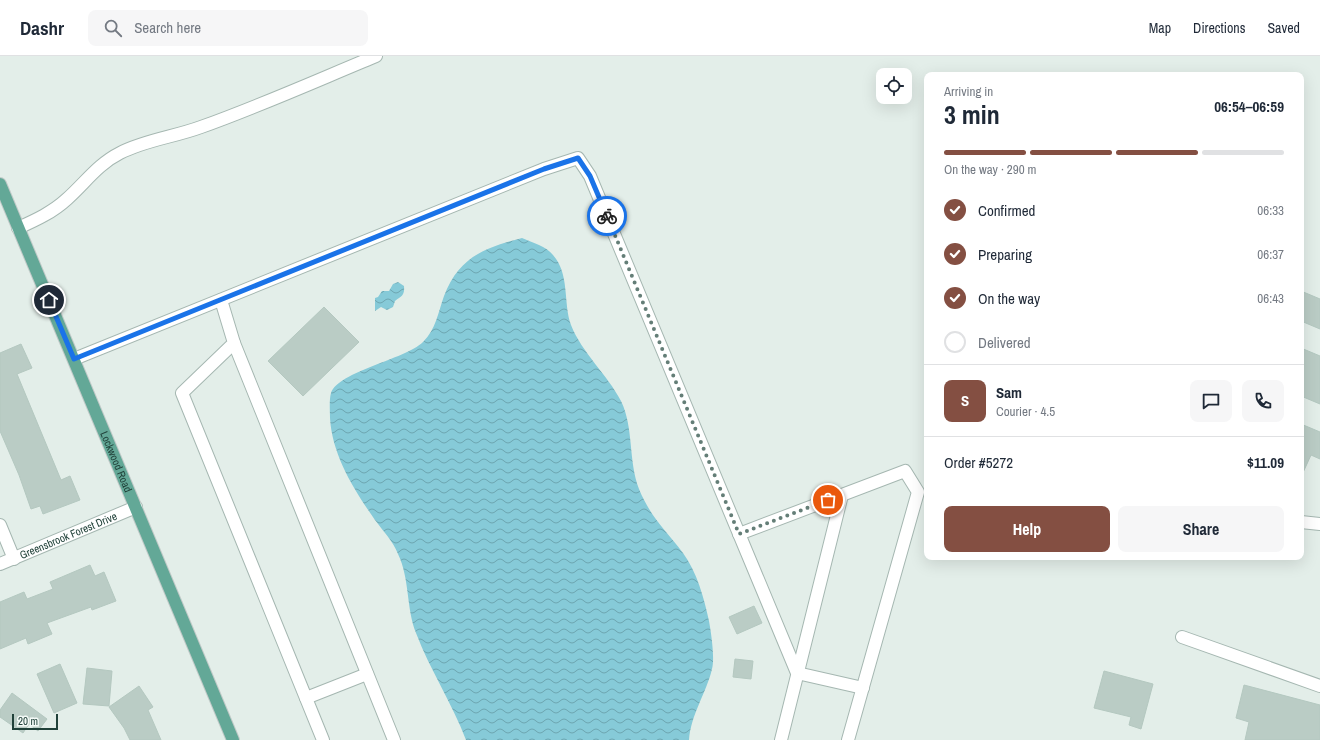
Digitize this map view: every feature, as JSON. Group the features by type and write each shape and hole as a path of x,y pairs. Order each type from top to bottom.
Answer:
{"main road":[{"name":"Lockwood Road","path":"0,184 233,740"}],"street":[{"path":"18,228 47,215 68,198 90,174 119,153 149,141 191,131 240,113 376,56"},
{"path":"74,359 537,172 578,158 590,176 797,673"},
{"path":"221,300 234,343 394,740"},
{"path":"234,343 182,393 323,740"},
{"path":"739,534 905,470 918,492 848,740"},
{"path":"781,740 842,495"},
{"name":"Greensbrook Forest Drive","path":"0,564 136,507"},
{"path":"1304,522 1320,524"},
{"path":"0,525 14,559"},
{"path":"1182,637 1320,686"},
{"path":"797,673 863,688"},
{"path":"306,698 367,674"}],"water":[{"path":"522,238 547,249 558,263 564,280 571,325 581,345 615,391 625,411 630,433 633,467 639,489 653,516 688,560 705,603 710,626 713,664 693,721 689,740 466,740 416,633 402,564 396,549 391,540 367,509 352,484 345,472 335,445 330,418 330,402 331,393 336,385 346,378 402,354 423,342 434,326 450,283 465,263 485,250"},
{"path":"398,282 404,286 404,292 395,301 393,307 387,310 381,307 375,311 375,298 378,297 382,291 389,291 393,284"}],"building":[{"path":"1304,292 1320,299 1320,329 1304,322"},
{"path":"324,307 359,342 303,396 268,361"},
{"path":"21,344 32,368 17,374 61,480 70,476 80,500 43,514 40,506 31,509 19,475 0,431 0,353"},
{"path":"1304,349 1320,356 1320,404 1304,397"},
{"path":"1304,425 1320,432 1320,459 1311,455 1304,470"},
{"path":"90,565 95,576 104,572 116,601 92,610 91,607 47,623 52,634 28,644 26,638 0,649 0,602 24,592 27,599 53,589 50,582"},
{"path":"754,606 762,623 737,634 729,617"},
{"path":"735,659 753,661 751,679 733,677"},
{"path":"60,664 77,703 54,713 37,674"},
{"path":"87,668 112,671 109,706 83,704"},
{"path":"1104,671 1153,684 1141,729 1129,725 1131,717 1094,708"},
{"path":"1244,685 1320,705 1320,740 1245,740 1249,722 1236,718"},
{"path":"139,686 153,707 148,710 161,740 130,740 124,728 109,707"},
{"path":"12,693 47,719 38,731 29,724 23,733 0,717 0,710"}],"way so far":[{"path":"607,216 739,534 828,500"}],"route":[{"path":"49,300 74,359 544,169 578,158 590,176 607,216"}]}
